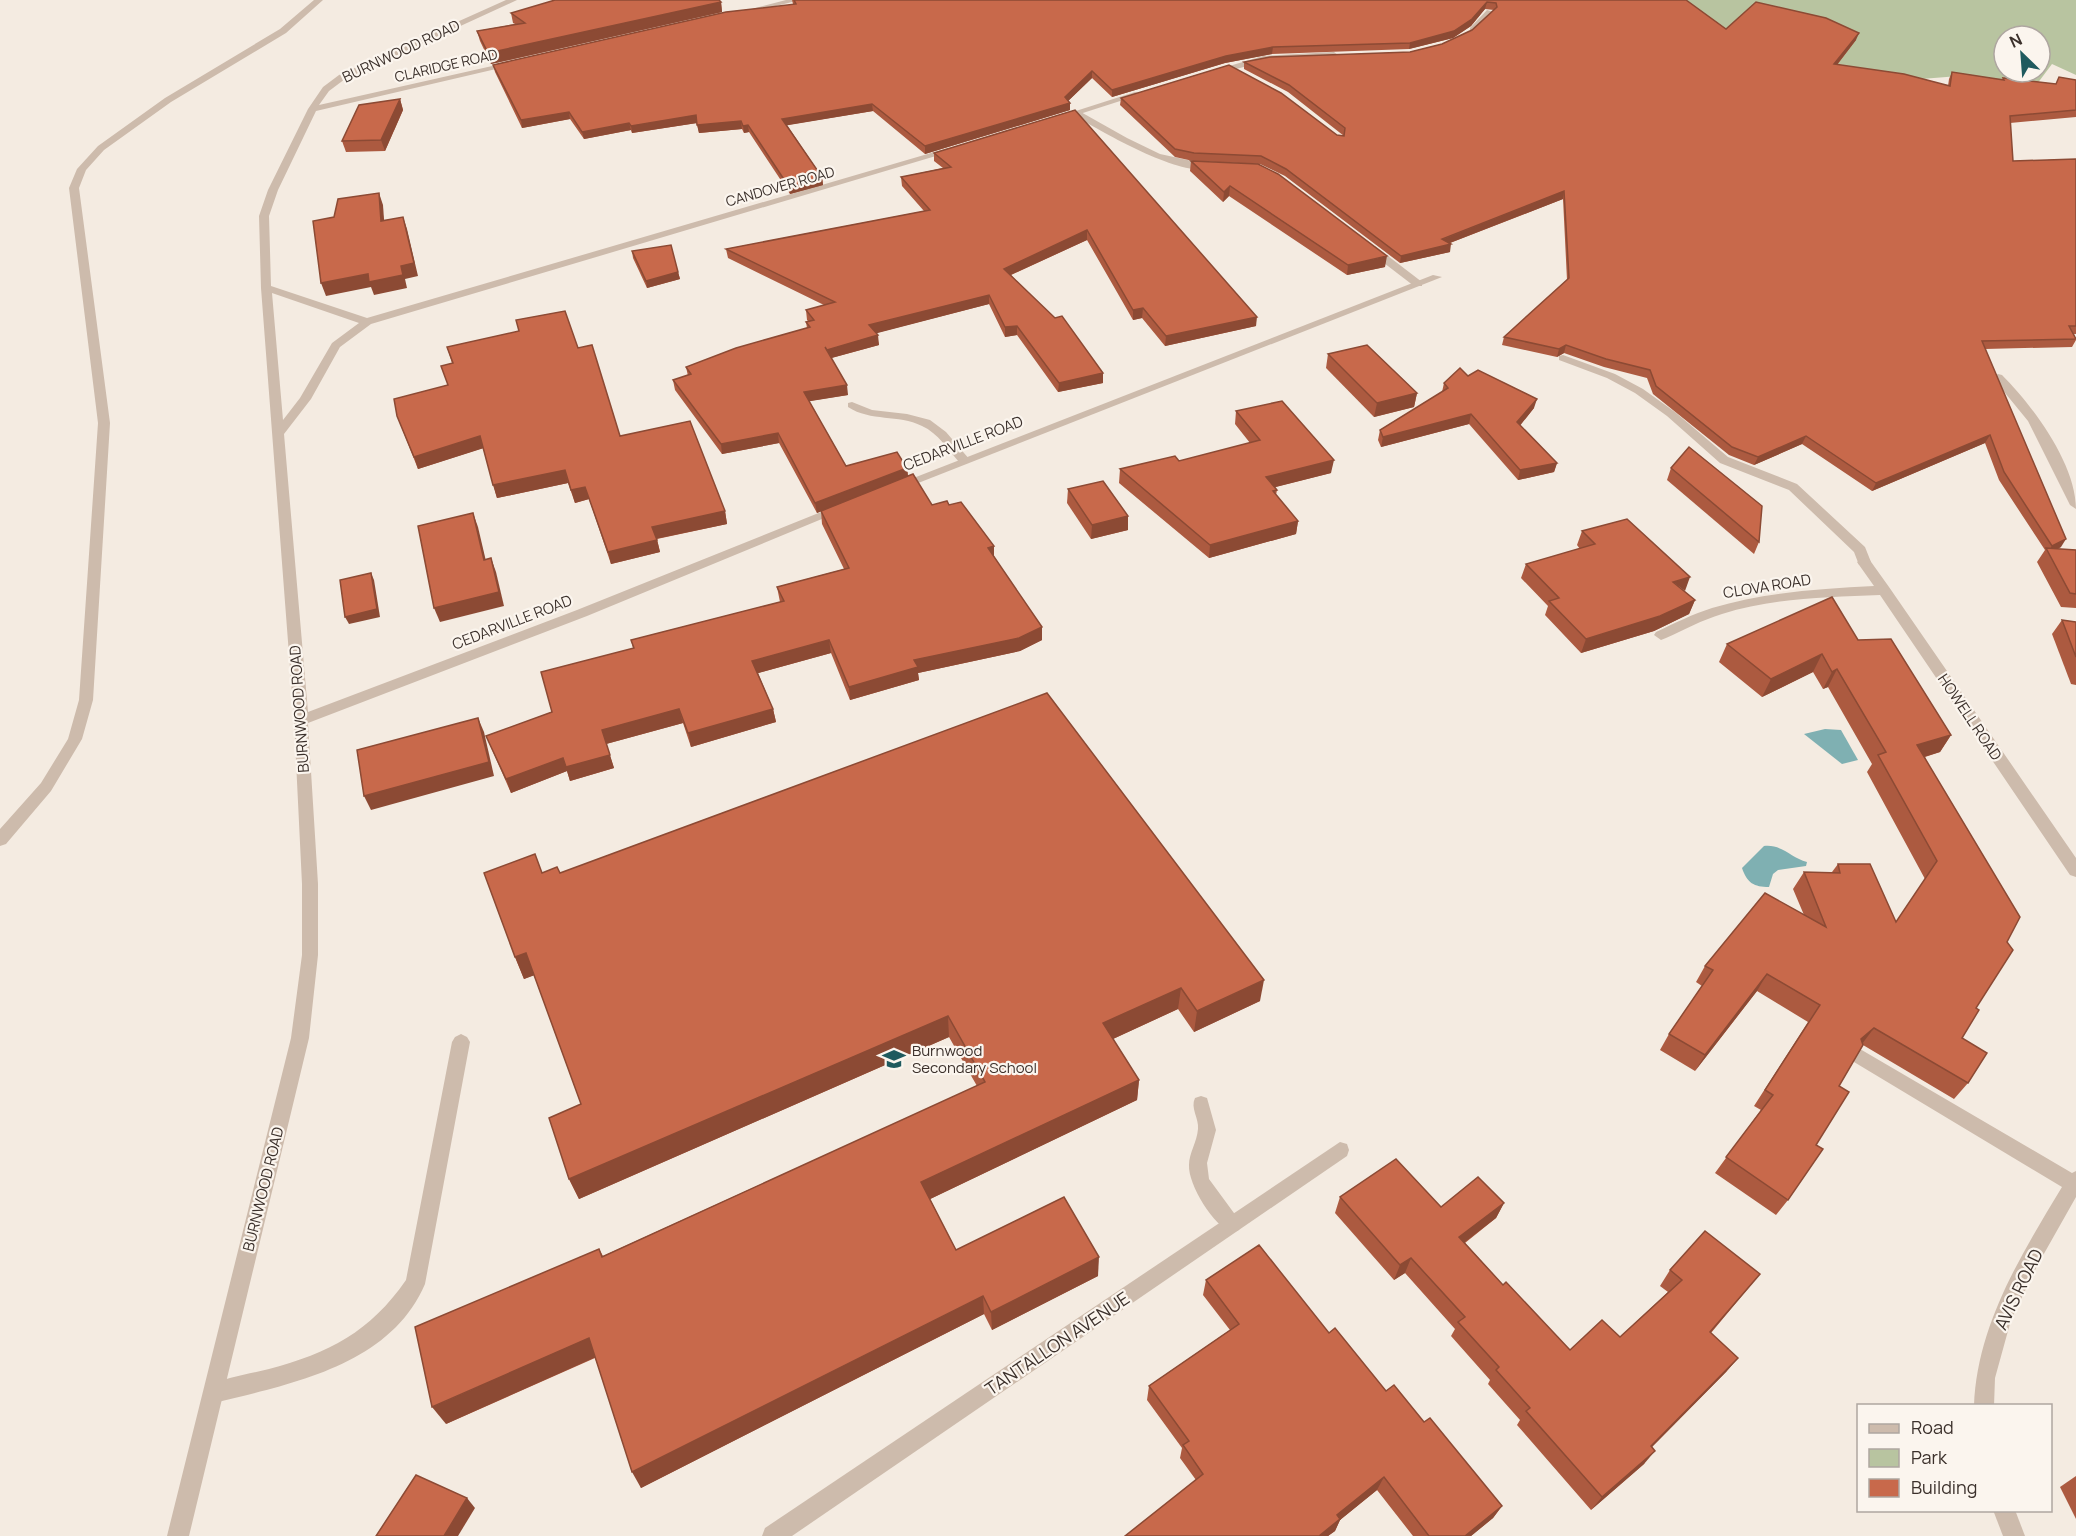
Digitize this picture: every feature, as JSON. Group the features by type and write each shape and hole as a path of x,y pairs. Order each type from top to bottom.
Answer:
{"street":[{"path":"0,840 46,787 75,739 86,700 104,423 74,188 82,169 101,148 168,100 283,31 319,0"},
{"name":"BURNWOOD ROAD","path":"178,1536 300,1038 310,955 310,884 301,720 266,288 264,216 273,190 312,109 326,89 342,77 513,0"},
{"path":"727,16 796,0"},
{"path":"1462,38 1490,12"},
{"path":"1201,75 1280,57 1348,55"},
{"name":"CLARIDGE ROAD","path":"312,109 520,62"},
{"path":"1229,67 1240,72"},
{"path":"1049,120 1145,92"},
{"path":"1076,113 1130,143 1172,161 1193,166 1217,166"},
{"name":"CANDOVER ROAD","path":"278,433 305,399 336,345 367,322 960,148"},
{"path":"1365,243 1418,284"},
{"name":"CEDARVILLE ROAD","path":"889,490 1437,277"},
{"path":"266,288 367,322"},
{"name":"HOWELL ROAD","path":"1563,358 1611,376 1640,391 1731,464 1793,487 1860,550 1864,562 2076,871"},
{"path":"1998,377 2014,392 2041,431 2076,505"},
{"path":"852,405 861,412 871,415 912,419 926,423 941,434 964,460"},
{"name":"CEDARVILLE ROAD","path":"301,720 582,613 856,503"},
{"name":"CLOVA ROAD","path":"1661,635 1716,611 1750,603 1779,598 1884,590"},
{"path":"214,1393 324,1364 357,1346 403,1305 415,1284 461,1042"},
{"path":"1860,1057 2075,1182"},
{"path":"1201,1104 1209,1124 1198,1163 1199,1173 1203,1187 1232,1224"},
{"name":"TANTALLON AVENUE","path":"772,1536 1340,1150"},
{"name":"AVIS ROAD","path":"1983,1404 1996,1332 2021,1277 2075,1182"},
{"path":"2005,1512 2014,1536"}],"green space":[{"path":"1670,0 2076,0 2076,75 2052,64 2052,24 1992,24 1992,79 1959,76 1896,81 1848,99"}],"water":[{"path":"1825,729 1841,730 1858,760 1842,764 1804,734"},
{"path":"1764,846 1781,849 1807,862 1806,866 1778,870 1773,874 1769,887 1755,885 1749,881 1742,868"}],"building":[{"path":"555,0 719,0 721,2 488,53 477,31 525,23 511,13"},
{"path":"794,0 1686,0 1726,29 1756,2 1826,18 1859,33 1834,64 1904,74 1950,86 1952,72 1992,78 1992,84 2056,84 2059,77 2076,80 2076,110 2010,116 2013,161 2076,159 2076,326 2069,326 2076,339 1982,341 2066,539 2052,546 2004,472 1990,435 1876,483 1806,436 1758,457 1732,447 1656,386 1650,370 1606,359 1566,345 1559,349 1504,337 1569,278 1564,191 1442,239 1451,244 1401,256 1286,169 1261,156 1194,153 1175,149 1121,98 1229,65 1281,93 1337,135 1344,136 1345,128 1289,85 1244,62 1270,57 1410,52 1442,44 1472,30 1497,7 1496,3 1487,2 1472,19 1454,31 1410,43 1273,47 1226,56 1112,90 1092,71 1065,97 1070,103 925,146 872,104 782,119 822,177 789,187 748,125 743,126 741,121 697,125 696,115 631,126 629,123 582,132 569,112 521,120 493,65 726,12 796,4"},
{"path":"400,99 381,140 342,141 359,105"},
{"path":"1075,110 1257,317 1166,336 1143,308 1133,310 1087,230 1004,269 1055,318 1062,316 1103,373 1059,383 1017,326 1005,327 989,295 869,325 878,335 827,350 825,347 847,385 804,392 846,466 897,452 907,468 815,503 778,433 721,444 673,380 691,374 686,367 736,348 810,327 806,322 814,320 806,310 835,302 726,249 930,210 901,177 951,167 934,153"},
{"path":"1191,161 1258,164 1278,174 1387,256 1348,265 1230,186 1224,192"},
{"path":"379,193 381,221 403,217 414,263 401,266 403,275 369,282 368,274 321,283 313,221 334,217 338,199"},
{"path":"671,245 678,272 646,281 632,251"},
{"path":"565,311 578,348 592,345 620,436 690,421 725,511 652,527 657,540 608,552 585,487 571,490 565,470 493,485 480,436 414,457 397,416 394,399 448,385 441,366 453,363 447,347 519,331 516,320"},
{"path":"1367,345 1417,393 1377,403 1328,354"},
{"path":"1460,368 1468,376 1478,370 1537,399 1517,422 1557,463 1520,470 1471,414 1383,437 1380,430 1448,388 1444,383"},
{"path":"1282,401 1334,460 1266,477 1277,490 1273,491 1298,521 1210,545 1120,469 1175,456 1179,461 1260,440 1236,411"},
{"path":"1689,447 1762,506 1759,542 1671,468"},
{"path":"913,474 932,505 947,501 949,505 961,502 994,546 988,548 1042,627 1019,638 914,660 918,667 849,687 829,640 752,661 773,709 688,733 679,709 602,730 610,755 566,767 563,758 506,779 486,736 552,712 541,672 634,648 631,640 784,601 777,587 849,568 821,511"},
{"path":"1103,481 1128,516 1092,525 1068,489"},
{"path":"473,513 484,560 491,558 499,592 434,608 418,526"},
{"path":"1627,519 1690,577 1673,582 1695,600 1660,616 1586,639 1549,601 1559,598 1526,564 1595,544 1582,531"},
{"path":"2046,548 2076,550 2076,594 2070,593"},
{"path":"371,573 377,609 345,617 340,580"},
{"path":"1832,597 1858,640 1891,639 1951,735 1917,745 2020,917 2007,942 2013,950 1976,1008 1979,1010 1962,1038 1987,1053 1968,1083 1874,1028 1861,1039 1863,1045 1839,1086 1849,1092 1816,1145 1823,1149 1788,1200 1726,1157 1773,1095 1765,1090 1820,1005 1767,974 1705,1055 1669,1034 1713,970 1705,966 1765,893 1826,927 1804,872 1840,873 1838,864 1870,864 1896,922 1937,861 1878,755 1886,752 1837,669 1832,672 1822,654 1771,679 1727,644"},
{"path":"2062,620 2076,622 2076,657"},
{"path":"1047,693 1264,980 1197,1011 1181,988 1103,1023 1139,1080 921,1182 956,1250 1064,1197 1099,1257 991,1312 983,1296 632,1472 589,1338 432,1407 415,1327 599,1249 602,1257 985,1082 948,1016 569,1179 549,1118 581,1104 526,953 515,957 484,873 535,854 542,873 557,867 560,873"},
{"path":"478,718 489,762 364,796 357,750"},
{"path":"1396,1159 1441,1207 1478,1177 1504,1203 1459,1237 1503,1285 1506,1282 1570,1350 1602,1320 1620,1337 1682,1280 1670,1270 1705,1231 1760,1274 1710,1332 1738,1358 1651,1446 1655,1451 1602,1497 1526,1411 1530,1408 1496,1370 1499,1367 1458,1322 1465,1317 1411,1258 1400,1265 1340,1197"},
{"path":"1259,1245 1329,1333 1335,1328 1386,1391 1394,1385 1424,1422 1430,1418 1502,1506 1465,1536 1429,1536 1384,1477 1337,1515 1340,1519 1319,1536 1125,1536 1203,1474 1183,1445 1189,1441 1149,1386 1239,1324 1206,1280"},
{"path":"416,1475 467,1498 444,1536 376,1536"}],"place":[{"name":"Burnwood Secondary School","path":"894,1059"}]}
